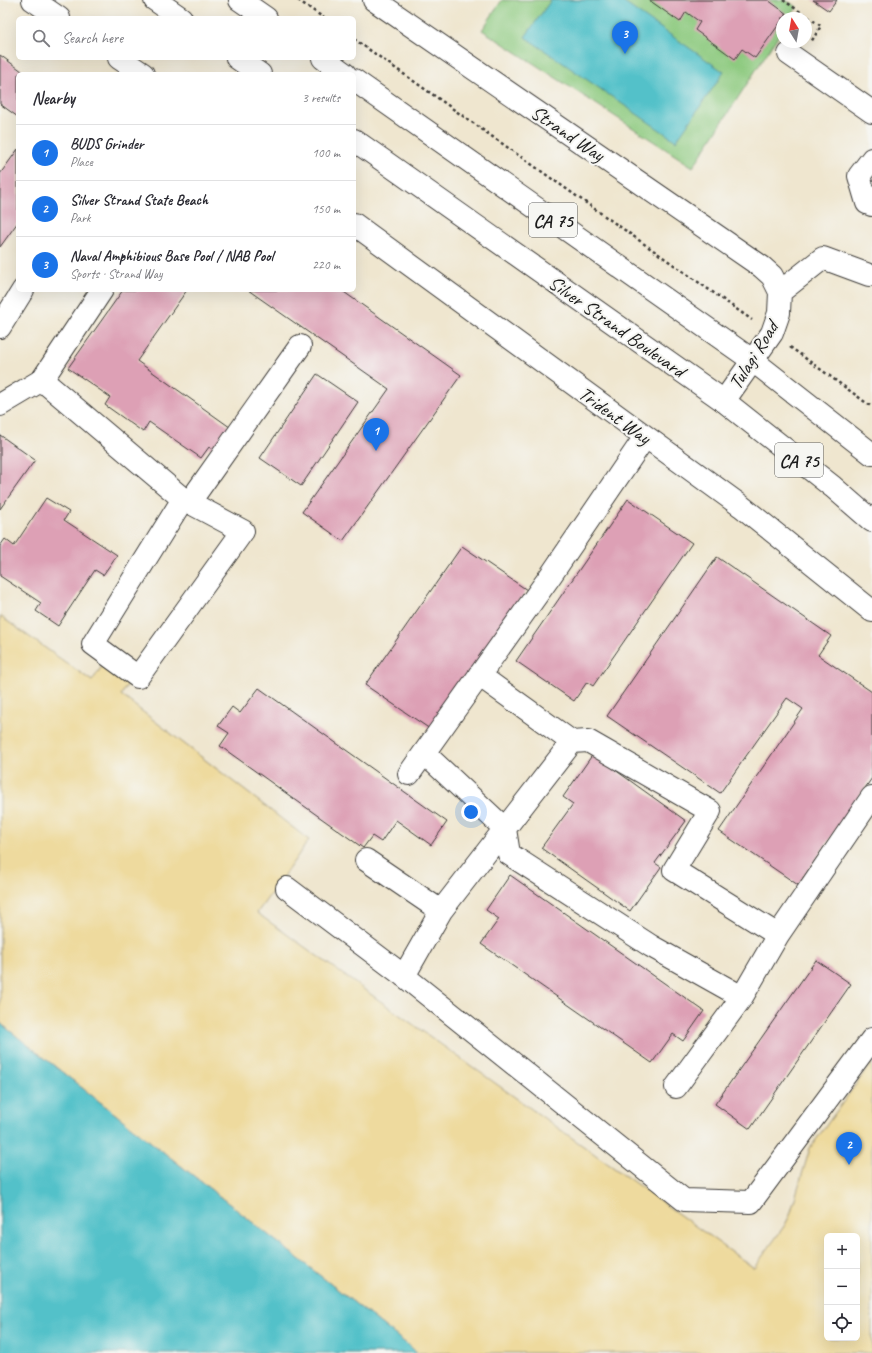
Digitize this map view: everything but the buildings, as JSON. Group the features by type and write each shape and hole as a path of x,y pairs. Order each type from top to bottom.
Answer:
{"main road":[{"path":"33,0 57,16"},
{"path":"155,0 177,16"},
{"path":"240,0 263,16"},
{"name":"Strand Way","path":"374,0 762,267"},
{"path":"794,58 872,112"},
{"path":"122,60 140,72"},
{"path":"240,60 257,72"},
{"path":"326,60 342,72"},
{"name":"CA 75","path":"356,81 752,360 872,454"},
{"name":"Silver Strand Boulevard","path":"356,141 724,401 833,487 872,521"},
{"path":"872,159 859,176 868,202 872,205"},
{"name":"Trident Way","path":"356,225 741,506 872,612"},
{"path":"780,292 823,258 871,274"},
{"name":"Tulagi Road","path":"724,401 772,333 779,313 780,292 772,276 762,267"},
{"path":"0,327 22,292"},
{"path":"0,405 42,380 101,292"},
{"path":"42,380 186,501 243,531 138,677 93,644 186,501 300,346"},
{"path":"409,774 551,575 645,437"},
{"path":"479,675 572,742 588,741 710,811 674,870 778,935"},
{"path":"404,976 441,911 572,742"},
{"path":"424,753 505,829 509,854 651,946 742,997"},
{"path":"676,1087 742,997 778,935 872,797"},
{"path":"366,860 441,911"},
{"path":"287,888 404,976 684,1200 751,1202 872,1040"}],"path":[{"path":"298,0 321,16"},
{"path":"783,0 821,26 794,58"},
{"path":"356,40 772,333 872,407"}],"green space":[{"path":"502,0 785,0 797,7 794,12 776,12 776,39 693,167 482,30"}],"sand":[{"path":"0,616 92,681 102,666 128,684 121,695 309,840 257,913 754,1268 785,1225 790,1215 810,1148 872,1062 872,1353 418,1353 0,1023"}],"water":[{"path":"551,0 620,0 724,72 676,141 525,37"},
{"path":"0,1023 418,1353 0,1353"}],"place":[{"name":"Naval Amphibious Base Pool / NAB Pool","path":"625,54"},
{"name":"BUDS Grinder","path":"376,451"},
{"name":"Silver Strand State Beach","path":"849,1165"}]}
